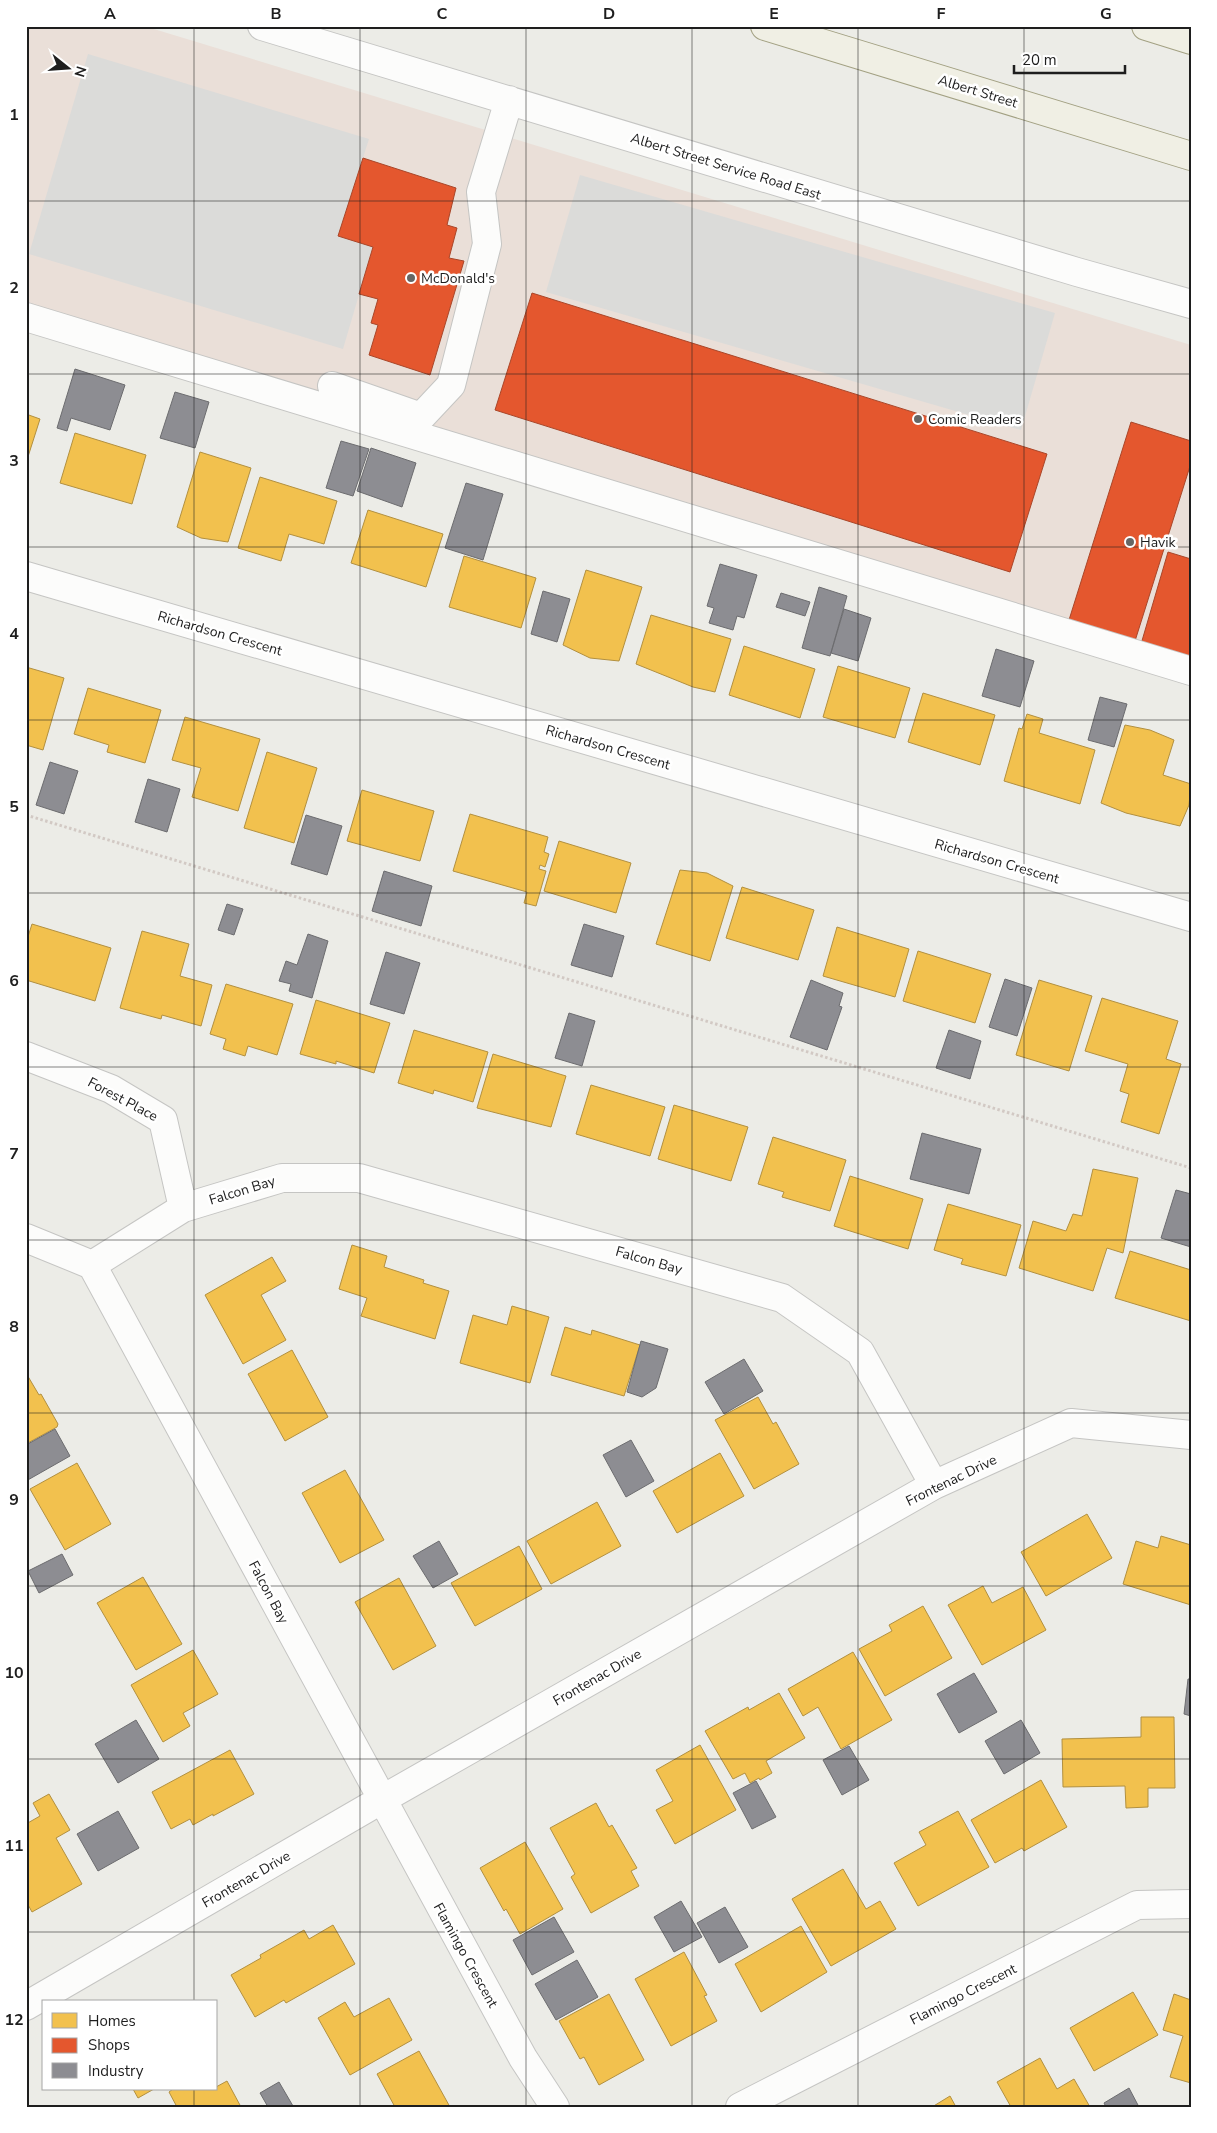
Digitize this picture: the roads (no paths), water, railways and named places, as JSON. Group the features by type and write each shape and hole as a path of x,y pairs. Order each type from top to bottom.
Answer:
{"main road":[{"name":"Albert Street","path":"765,26 1191,156"},
{"path":"1146,26 1191,40"}],"street":[{"name":"Albert Street Service Road East","path":"262,26 1077,272 1191,304"},
{"path":"332,386 420,417 451,385 486,244 481,192 509,100"},
{"path":"26,317 1191,671"},
{"name":"Richardson Crescent","path":"26,576 1191,917"},
{"name":"Forest Place","path":"26,1056 110,1089 163,1120 183,1208"},
{"name":"Falcon Bay","path":"381,1800 92,1265 183,1208 282,1178 359,1178 782,1298 860,1352 934,1486"},
{"path":"26,1238 92,1265"},
{"name":"Frontenac Drive","path":"26,2006 381,1800 934,1486 1071,1423 1191,1435"},
{"name":"Flamingo Crescent","path":"381,1800 523,2058 555,2107"},
{"name":"Flamingo Crescent","path":"740,2107 1137,1906 1191,1904"}],"place":[{"name":"McDonald's","path":"411,278"},
{"name":"Comic Readers","path":"918,419"},
{"name":"Havik","path":"1130,542"}]}
